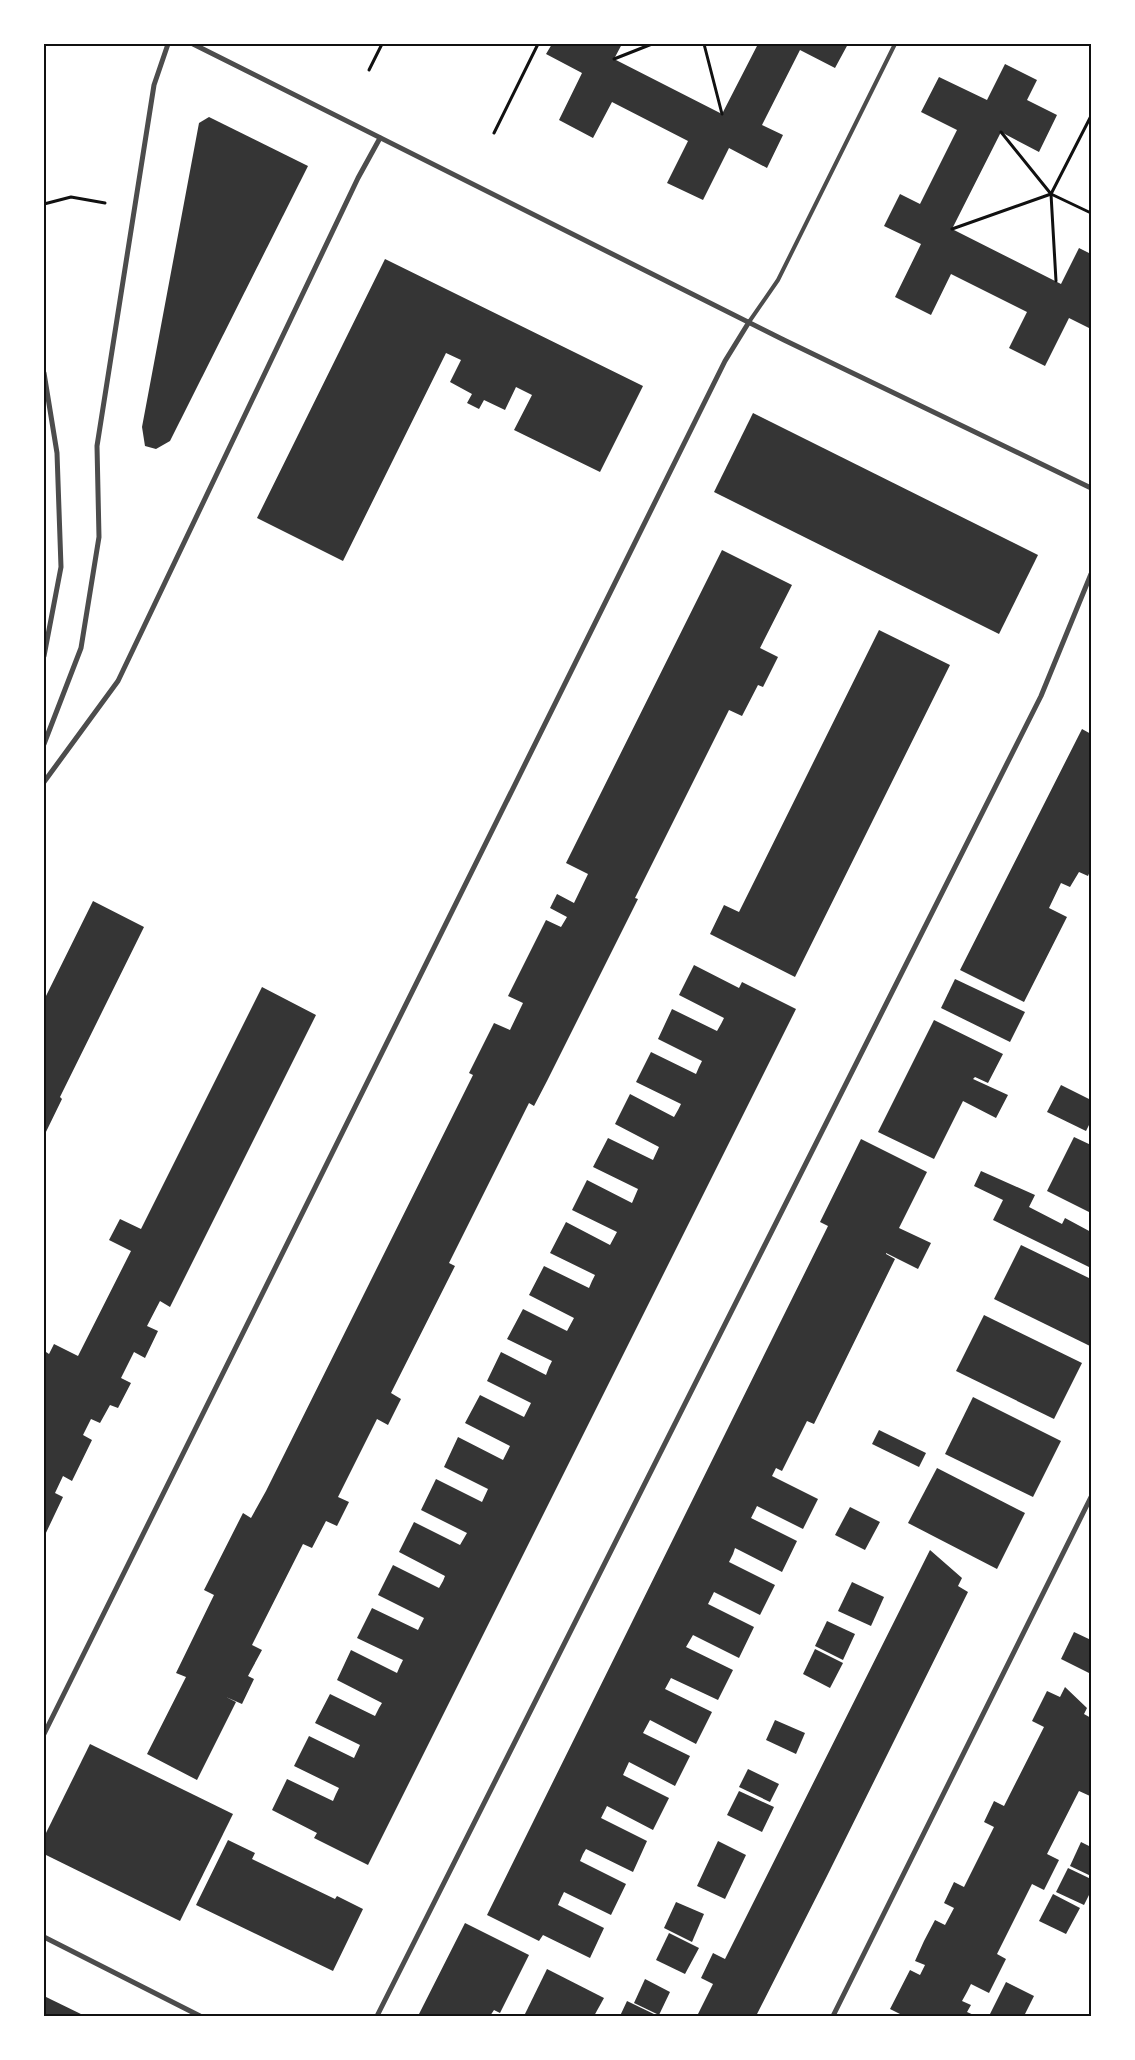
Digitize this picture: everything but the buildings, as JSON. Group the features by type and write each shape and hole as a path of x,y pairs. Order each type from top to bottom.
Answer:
{"street":[{"path":"44,744 81,648 99,537 97,446 154,85 168,44"},
{"path":"192,44 749,322 1091,488"},
{"path":"44,782 118,680 358,178 380,138"},
{"path":"44,1734 725,361 749,322"},
{"path":"44,373 57,453 61,567 44,656"},
{"path":"377,2016 1041,696 1091,574"},
{"path":"833,2016 1091,1496"},
{"path":"44,1937 200,2016"}],"lane":[{"path":"749,322 778,280 895,44"}],"path":[{"path":"369,70 382,44"},
{"path":"494,132 538,44"},
{"path":"614,59 652,44"},
{"path":"704,44 722,114"},
{"path":"1056,281 1051,194 1091,116"},
{"path":"1001,132 1051,194 1091,213"},
{"path":"952,229 1051,194"},
{"path":"44,204 71,197 105,203"}]}
